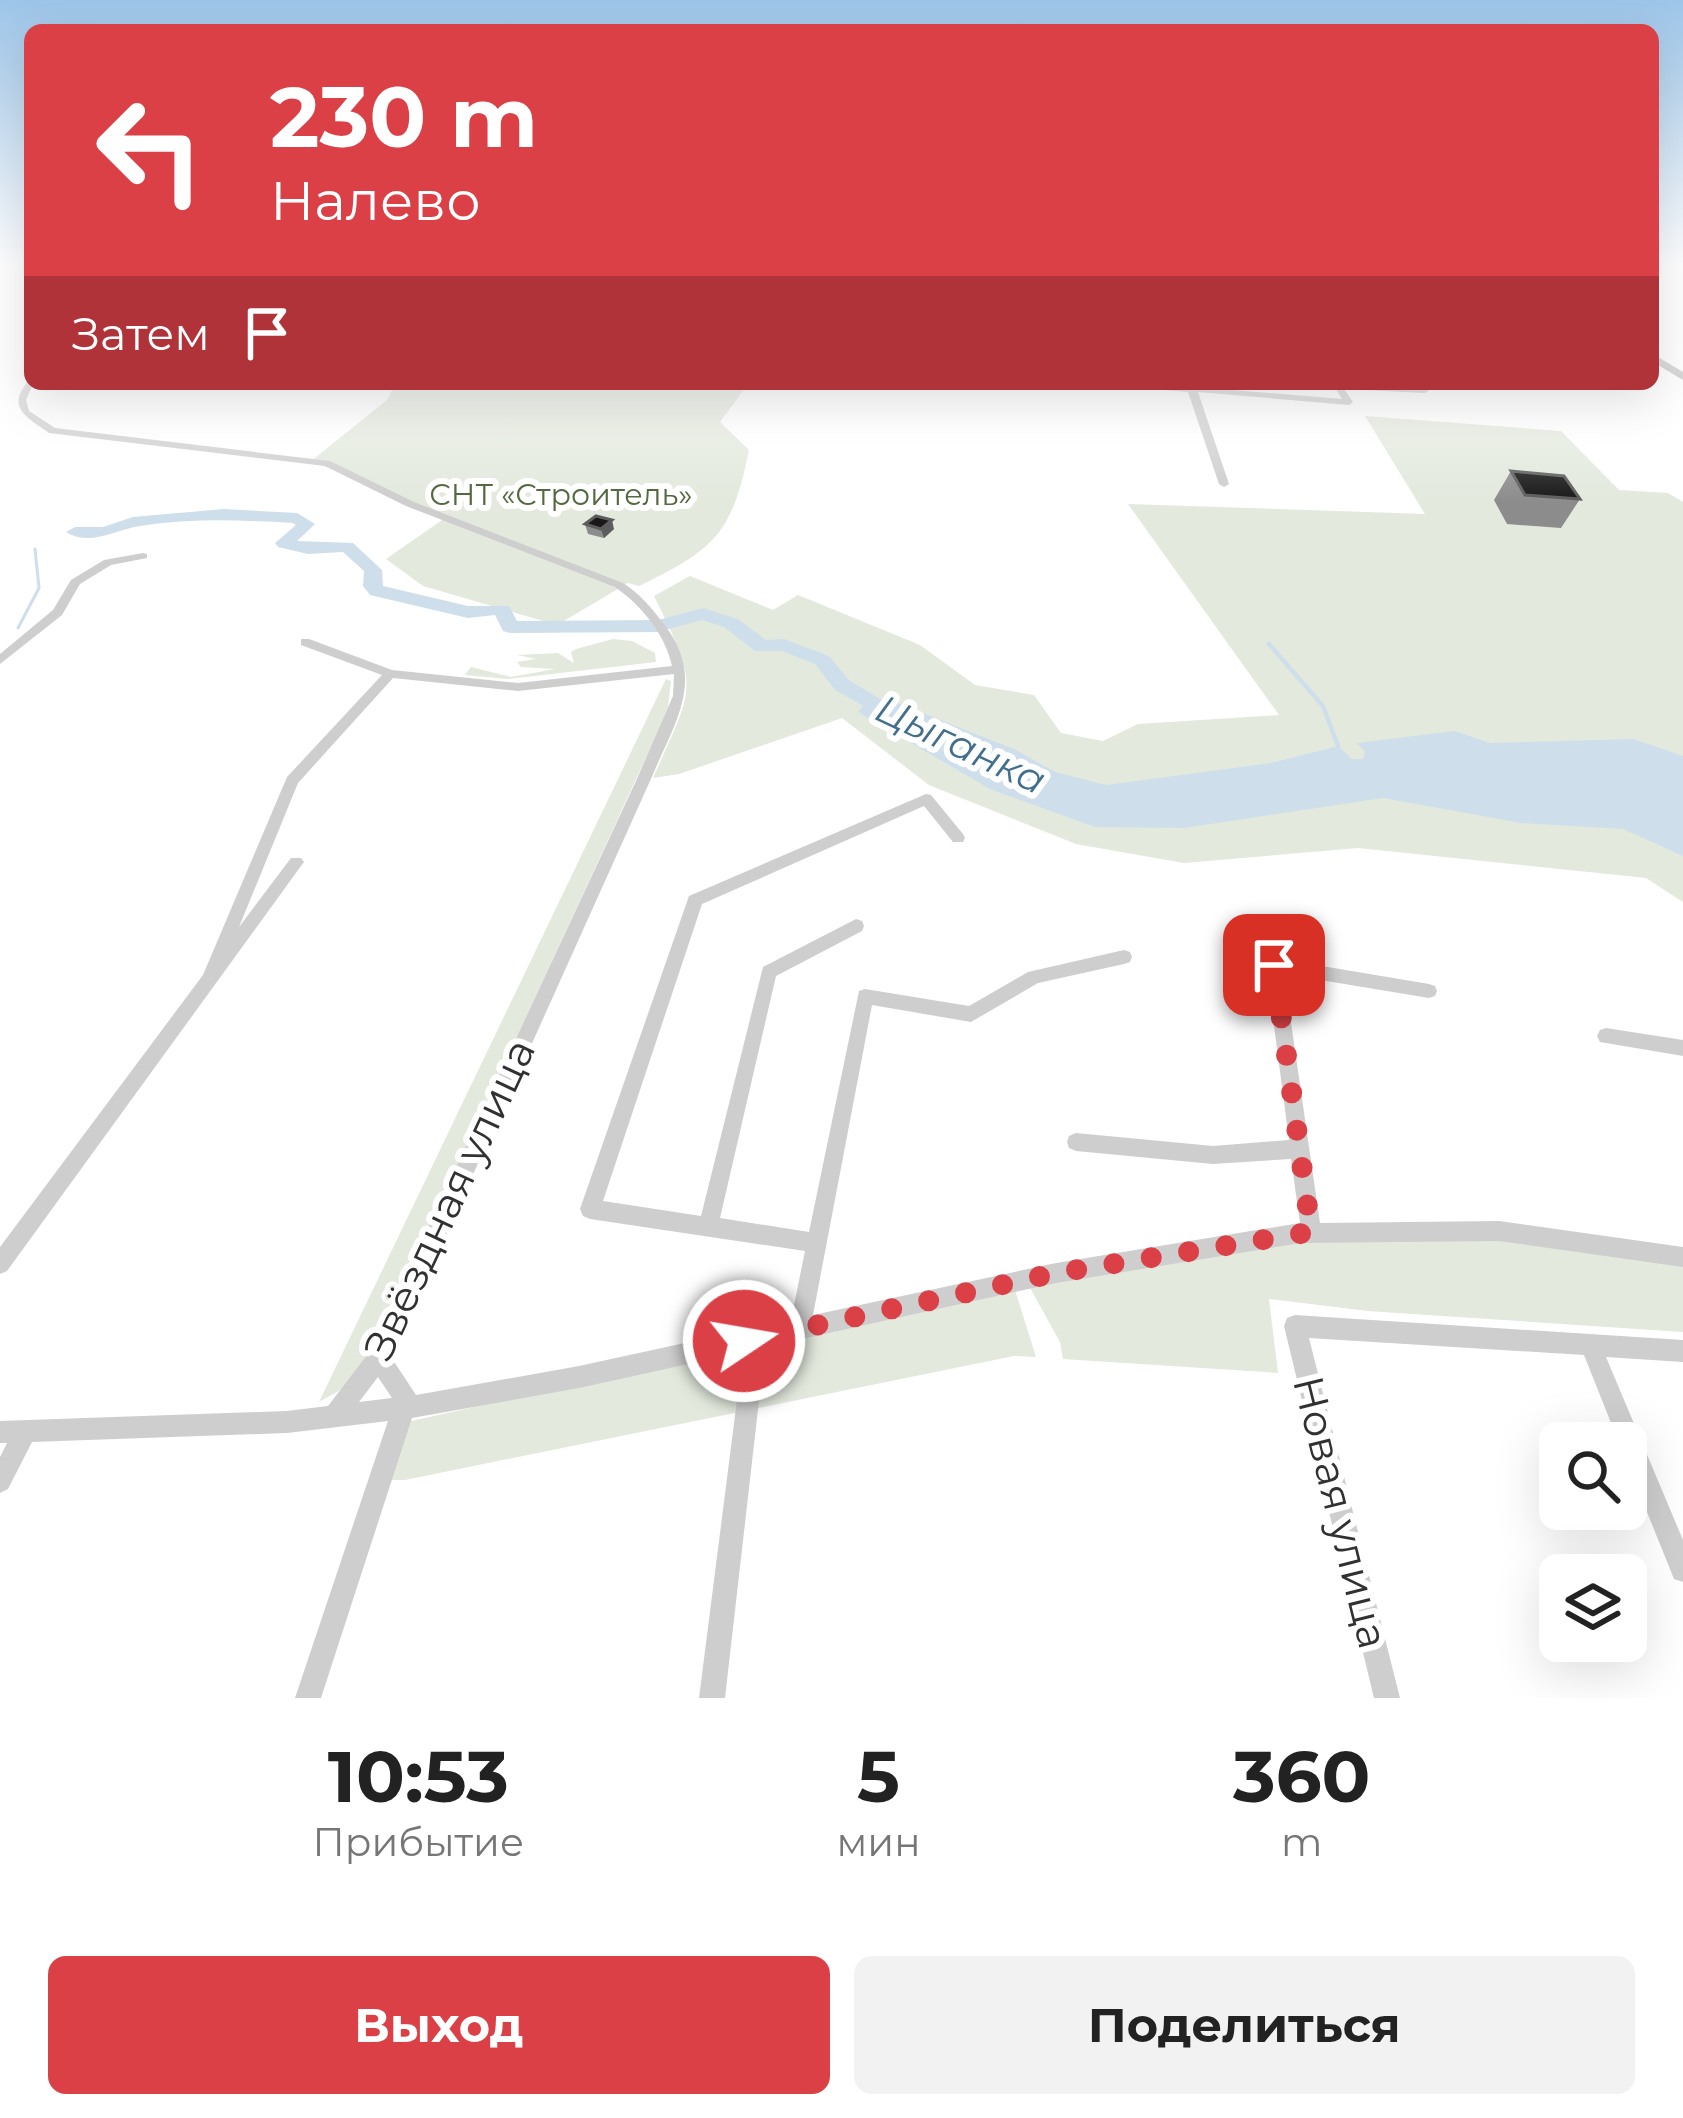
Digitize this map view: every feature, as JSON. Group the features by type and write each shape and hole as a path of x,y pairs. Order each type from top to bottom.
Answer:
{"street":[{"name":"Звёздная улица","path":"26,390 22,400 25,412 52,430 327,464 410,504 597,573 637,598 673,643 680,669 679,696 644,782 379,1358 334,1416"},
{"path":"1192,390 1224,484"},
{"path":"1205,390 1349,401 1341,390"},
{"path":"0,660 58,612 75,582 108,562 142,556"},
{"path":"305,642 389,674 518,687 680,669"},
{"path":"211,975 292,781 389,674"},
{"path":"817,1243 590,1209 695,900 926,799 958,838"},
{"path":"0,1264 296,862"},
{"path":"708,1227 769,972 856,926"},
{"path":"800,1329 865,996 970,1014 1034,977 1124,957"},
{"path":"1311,1232 1274,965 1429,991"},
{"path":"1606,1036 1683,1048"},
{"path":"1076,1142 1213,1155 1300,1149"},
{"name":"Звёздная улица","path":"334,1416 408,1407 744,1341 1056,1273 1311,1232 1498,1231 1683,1257"},
{"name":"Новая улица","path":"1387,1698 1295,1326 1590,1344"},
{"path":"712,1698 749,1392 744,1341"},
{"path":"1683,1352 1590,1344 1683,1570"},
{"path":"308,1698 408,1407 379,1358"},
{"path":"0,1481 13,1432 286,1422 334,1416"}],"green space":[{"name":"СНТ «Строитель»","path":"392,390 744,390 720,422 749,450 727,520 703,549 639,586 628,583 557,625 423,586 386,559 448,516 311,461 387,400"},
{"path":"1365,416 1561,431 1619,490 1668,493 1683,502 1683,902 1646,878 1358,848 1184,863 1076,844 929,785 842,718 679,774 653,778 684,704 686,687 679,650 654,596 690,576 773,610 798,595 920,645 975,685 1034,695 1061,733 1103,741 1138,724 1279,715 1128,504 1425,514"},
{"path":"613,639 632,641 655,653 656,662 508,679 465,675 471,667 511,677 555,669 521,667 517,662 536,659 517,655 558,653 574,663 571,652"},
{"path":"666,679 671,681 668,707 656,736 358,1380 319,1402"},
{"path":"1466,1239 1564,1244 1683,1265 1683,1332 1368,1311 1269,1299 1278,1373 1063,1359 1060,1342 1029,1286 1303,1241"},
{"path":"1014,1287 1036,1357 1014,1356 405,1480 380,1480 398,1424"}],"water":[{"path":"892,701 1014,749 1055,772 1106,785 1271,763 1338,746 1352,759 1363,759 1365,752 1357,743 1455,731 1490,743 1633,739 1683,756 1683,856 1623,829 1521,823 1383,798 1184,828 1095,827 990,789 858,712 866,702"}],"building":[{"path":"1511,471 1564,476 1580,499 1525,495"},
{"path":"596,516 612,520 601,529 585,524"}],"waterway":[{"name":"Цыганка","path":"75,532 224,514 297,518 307,524 284,543 308,549 347,547 373,570 372,586 377,591 468,612 502,610 510,627 658,626 703,614 731,623 762,647 784,645 822,660 842,685 892,713"},
{"path":"18,628 39,588 35,549"},
{"path":"1269,644 1323,706 1338,746"}],"route":[{"path":"744,1341 1056,1273 1311,1232 1274,965"}]}
